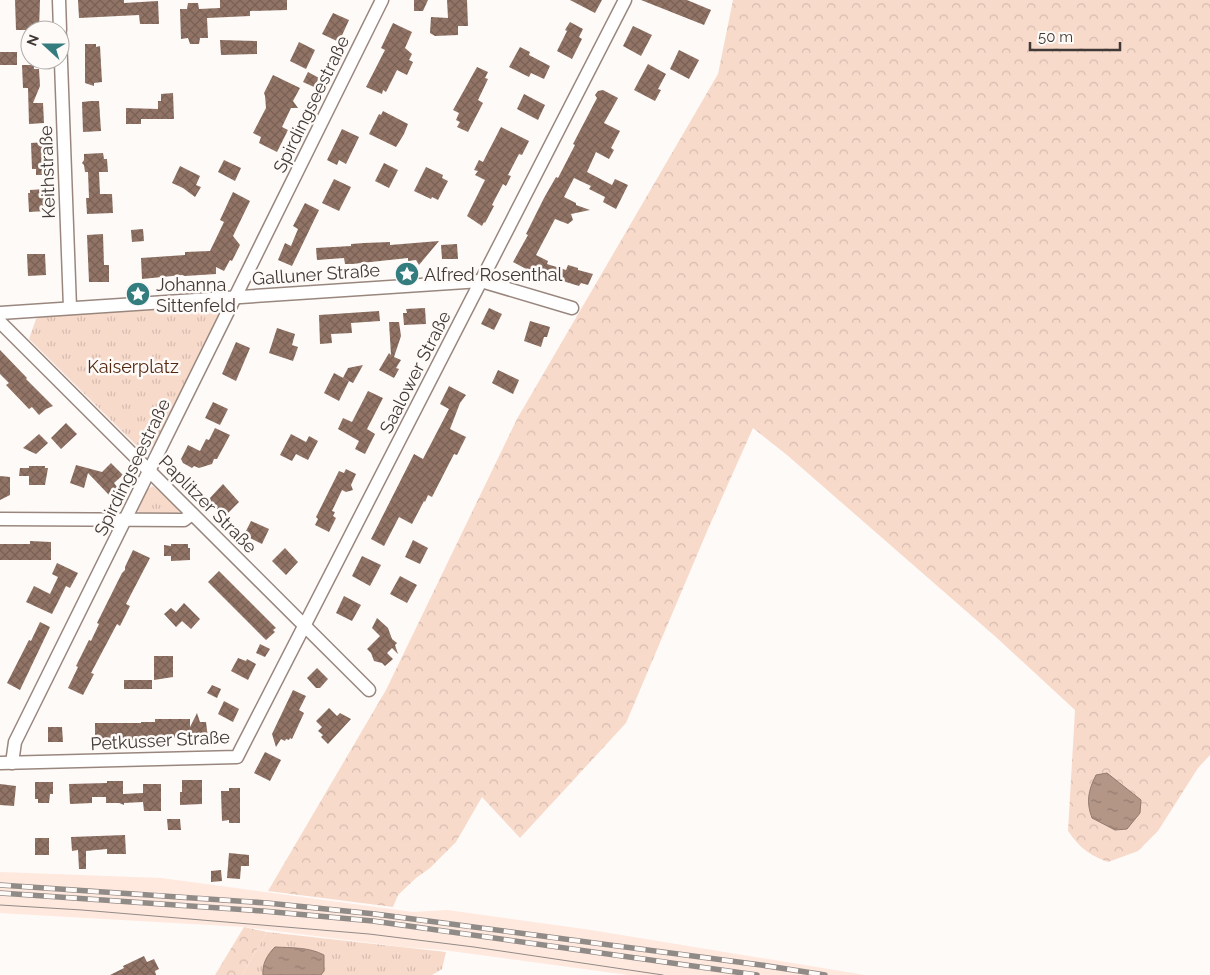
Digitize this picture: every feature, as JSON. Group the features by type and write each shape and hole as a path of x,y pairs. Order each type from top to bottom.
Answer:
{"street":[{"path":"59,0 60,20"},
{"name":"Spirdingseestraße","path":"6,763 382,0"},
{"name":"Saalower Straße","path":"304,626 625,0"},
{"name":"Keithstraße","path":"61,70 70,308"},
{"name":"Galluner Straße","path":"0,312 481,281 572,308"},
{"name":"Paplitzer Straße","path":"0,322 369,690"},
{"path":"0,519 184,520 192,514"},
{"name":"Petkusser Straße","path":"6,763 237,757 304,626"}],"shaded area":[{"path":"0,872 161,878 413,912 447,910 591,930 865,975 628,975 443,950 403,947 244,927 0,913"}],"green space":[{"path":"733,0 1210,0 1210,755 1198,768 1158,831 1138,851 1108,862 1095,857 1085,850 1068,831 1075,710 997,638 787,455 753,428 626,723 520,838 482,797 456,842 430,868 398,895 393,907 268,891 386,690 517,419 718,74"},
{"name":"Kaiserplatz","path":"205,307 217,311 217,320 156,445 148,450 139,448 29,339 36,319 40,316"},
{"path":"153,486 179,509 178,515 139,514 138,510 148,489"},
{"path":"244,927 267,932 242,975 215,975"},
{"path":"267,932 446,952 442,969 432,975 242,975"}],"water":[{"path":"1107,773 1141,800 1140,813 1127,829 1115,830 1092,818 1089,807 1091,786 1096,775"},
{"path":"275,947 306,949 318,952 324,955 324,971 321,975 263,975 263,967 266,960"}],"building":[{"path":"15,0 40,0 39,20 20,20 20,30 16,30"},
{"path":"78,0 124,0 124,3 158,1 159,24 140,24 139,15 79,18"},
{"path":"220,0 287,0 287,10 250,11 250,16 207,18 208,38 200,38 199,44 190,44 188,38 181,39 180,9 187,9 188,3 198,3 199,9 220,8"},
{"path":"414,0 428,0 423,11 414,11"},
{"path":"447,0 467,0 468,26 458,26 458,35 435,36 430,33 431,17 448,18"},
{"path":"570,0 602,0 595,13"},
{"path":"641,0 687,0 711,10 704,25"},
{"path":"333,13 349,20 339,42 322,34"},
{"path":"570,22 583,29 579,37 582,39 572,59 557,51"},
{"path":"393,23 412,32 405,48 412,54 409,60 413,62 407,75 397,70 386,92 383,90 382,94 366,87 385,50 381,48"},
{"path":"633,26 652,35 641,56 623,46"},
{"path":"220,40 257,41 257,54 221,55"},
{"path":"299,42 315,50 306,69 290,61"},
{"path":"85,44 96,44 96,47 100,46 102,82 94,83 94,86 85,83"},
{"path":"520,47 530,52 529,55 550,66 544,79 531,73 529,77 509,67"},
{"path":"679,50 699,60 689,79 670,69"},
{"path":"0,52 17,52 17,65 0,65"},
{"path":"648,64 666,74 658,89 661,90 655,101 634,90"},
{"path":"477,67 488,72 485,78 488,79 478,100 483,103 468,132 457,127 460,122 456,120 459,113 453,110"},
{"path":"22,70 39,70 40,86 33,103 43,103 44,123 29,124 28,88 23,88"},
{"path":"308,72 319,78 314,87 303,82"},
{"path":"273,75 300,88 293,101 298,108 291,108 282,127 288,130 277,152 259,143 261,137 253,133 266,108 264,93"},
{"path":"603,90 618,98 604,123 620,131 611,148 614,150 609,159 596,152 587,172 612,185 615,179 628,185 616,209 603,202 605,197 589,189 591,186 574,178 564,197 576,203 576,205 590,210 571,214 573,220 568,224 555,219 536,255 548,261 547,264 566,270 568,265 593,274 588,285 581,283 579,286 553,278 532,267 530,271 513,262 528,235 526,234 544,198 556,177 558,178 575,145 573,144 597,98 595,95 598,91"},
{"path":"173,93 174,119 141,119 141,124 126,124 126,108 158,109 158,101 161,101 161,94"},
{"path":"524,94 545,105 538,120 517,109"},
{"path":"99,101 101,131 83,132 82,102"},
{"path":"383,111 408,124 396,147 369,134 379,114 381,115"},
{"path":"501,127 529,141 522,155 519,154 508,175 511,176 506,186 503,184 492,205 494,206 482,226 467,216 485,180 475,175 478,171 474,170 479,160 483,162"},
{"path":"342,129 359,137 346,164 339,160 337,165 327,160"},
{"path":"45,142 47,175 36,175 36,169 32,169 31,143"},
{"path":"103,153 104,159 107,159 108,172 99,172 100,194 112,194 113,213 87,214 86,198 89,198 88,172 85,172 82,163 84,154"},
{"path":"224,160 241,168 235,181 218,172"},
{"path":"384,163 398,170 389,188 375,181"},
{"path":"180,166 200,176 196,185 201,187 195,197 172,183"},
{"path":"426,167 443,175 442,178 448,181 438,200 432,197 431,199 414,191"},
{"path":"334,179 351,187 339,211 322,203"},
{"path":"45,189 46,211 29,212 28,193 30,193 30,190"},
{"path":"233,192 250,201 233,236 240,245 232,261 230,260 224,271 216,267 216,274 142,279 141,258 185,255 185,252 210,251 224,222 220,220"},
{"path":"305,203 319,210 292,266 278,260 285,243 291,246 298,229 293,226"},
{"path":"143,229 144,241 132,242 131,230"},
{"path":"103,234 104,265 109,265 109,282 89,282 87,235"},
{"path":"439,241 419,265 416,260 408,261 408,258 352,264 345,264 344,258 317,260 316,248 351,246 351,244 364,243 390,242 390,245"},
{"path":"457,244 458,259 442,259 441,245"},
{"path":"27,254 45,254 46,275 28,276"},
{"path":"425,308 426,324 404,325 403,313 407,313 406,309"},
{"path":"489,308 502,314 494,330 481,324"},
{"path":"379,311 380,321 351,323 352,333 331,334 332,343 320,344 319,315"},
{"path":"530,321 550,327 541,347 524,341"},
{"path":"389,322 399,322 401,336 394,357 401,360 396,368 399,369 394,378 379,370 389,353 391,355"},
{"path":"277,328 295,334 292,345 298,347 293,361 269,353"},
{"path":"236,342 250,348 236,381 222,374"},
{"path":"0,350 53,406 39,415 32,407 29,409 6,385 9,383 0,374"},
{"path":"363,365 353,383 343,378 348,368"},
{"path":"498,370 519,380 513,394 492,383"},
{"path":"334,373 349,381 339,401 324,393"},
{"path":"449,386 466,395 460,403 450,429 466,437 457,455 454,454 432,497 428,495 412,524 399,517 384,546 371,539 414,454 423,459 449,409 440,404"},
{"path":"368,391 383,398 367,429 375,434 365,454 355,449 359,441 338,429 343,418 352,422"},
{"path":"213,402 228,409 220,425 205,418"},
{"path":"66,423 77,434 61,449 51,438"},
{"path":"215,428 230,435 217,459 214,459 212,464 199,468 194,466 192,468 183,463 181,459 188,445 200,451 206,439 209,440"},
{"path":"39,434 48,443 36,454 23,448"},
{"path":"291,434 306,442 309,436 318,441 308,460 296,454 292,461 280,455"},
{"path":"111,463 123,475 114,483 117,487 109,495 88,473 84,488 70,483 76,465 102,472"},
{"path":"29,466 45,466 45,468 48,468 45,485 29,485 29,476 19,476 20,468 29,468"},
{"path":"346,469 356,474 351,485 353,490 346,492 342,490 332,511 335,512 333,516 336,518 329,532 315,525 318,519 316,517 339,471 344,473"},
{"path":"0,476 10,477 10,495 0,500"},
{"path":"223,484 239,502 226,515 208,500"},
{"path":"251,521 269,529 262,544 244,535"},
{"path":"413,540 428,548 420,564 405,557"},
{"path":"30,541 51,542 51,560 0,560 0,544 30,544"},
{"path":"171,544 188,544 190,560 171,561 171,556 164,556 164,545 171,546"},
{"path":"285,548 298,562 286,575 272,561"},
{"path":"133,550 150,558 126,604 130,606 120,626 117,624 91,673 94,674 83,695 68,688 78,667 76,666 89,640 91,641 99,624 97,623 125,570"},
{"path":"362,556 381,565 370,586 352,576"},
{"path":"57,563 78,573 70,588 66,586 52,614 26,602 34,586 50,594 58,577 52,574"},
{"path":"219,571 276,628 273,630 275,632 266,640 208,582"},
{"path":"400,576 417,585 407,603 390,594"},
{"path":"344,596 361,605 352,621 336,613"},
{"path":"184,603 200,619 191,629 182,621 176,627 164,614 171,608 176,612"},
{"path":"377,618 388,628 392,639 397,643 395,645 398,654 392,648 387,653 393,659 385,666 374,661 367,649 380,636 372,628"},
{"path":"40,622 50,627 20,690 7,683"},
{"path":"260,644 270,649 265,657 256,653"},
{"path":"154,656 173,656 173,677 154,680"},
{"path":"238,658 246,661 247,659 256,664 248,680 231,671"},
{"path":"317,668 328,679 320,688 316,688 307,678"},
{"path":"124,680 152,680 152,689 124,689"},
{"path":"212,685 221,689 217,698 207,693"},
{"path":"293,690 306,696 299,710 304,713 292,739 286,739 285,741 281,739 276,747 272,734"},
{"path":"224,701 239,709 233,722 218,714"},
{"path":"329,708 337,716 340,713 351,719 328,744 321,737 323,735 318,731 322,727 316,721"},
{"path":"197,713 200,722 206,722 208,738 147,737 141,738 141,740 95,741 95,723 141,723 155,722 155,719 190,719 190,727"},
{"path":"48,727 62,727 63,742 48,742"},
{"path":"265,752 281,760 270,781 254,773"},
{"path":"182,780 202,780 202,804 180,805"},
{"path":"107,781 123,781 123,794 143,793 143,784 161,784 161,811 144,811 143,802 124,803 124,805 106,803 106,797 92,797 92,803 70,804 69,784 107,783"},
{"path":"35,782 53,782 53,794 50,794 49,803 38,803 38,799 35,799"},
{"path":"0,784 16,786 14,806 0,805"},
{"path":"229,788 240,788 240,823 229,823 229,820 222,821 221,791 229,791"},
{"path":"167,819 180,819 181,830 168,830"},
{"path":"125,835 126,854 107,854 107,849 86,851 86,869 79,869 78,850 72,851 71,837"},
{"path":"35,838 49,838 49,855 35,855"},
{"path":"229,853 249,855 249,866 241,866 240,879 227,878"},
{"path":"221,870 222,881 211,882 211,871"},
{"path":"144,956 147,962 154,959 159,969 155,971 156,975 110,975 124,968 123,966"}],"tram line":[{"path":"0,905 369,934 474,947 663,975"}],"railway":[{"path":"0,885 267,903 375,914 825,975"},
{"path":"0,893 263,911 373,921 757,975"}],"place":[{"name":"Alfred Rosenthal","path":"407,274"},
{"name":"Johanna Sittenfeld","path":"138,294"}]}
